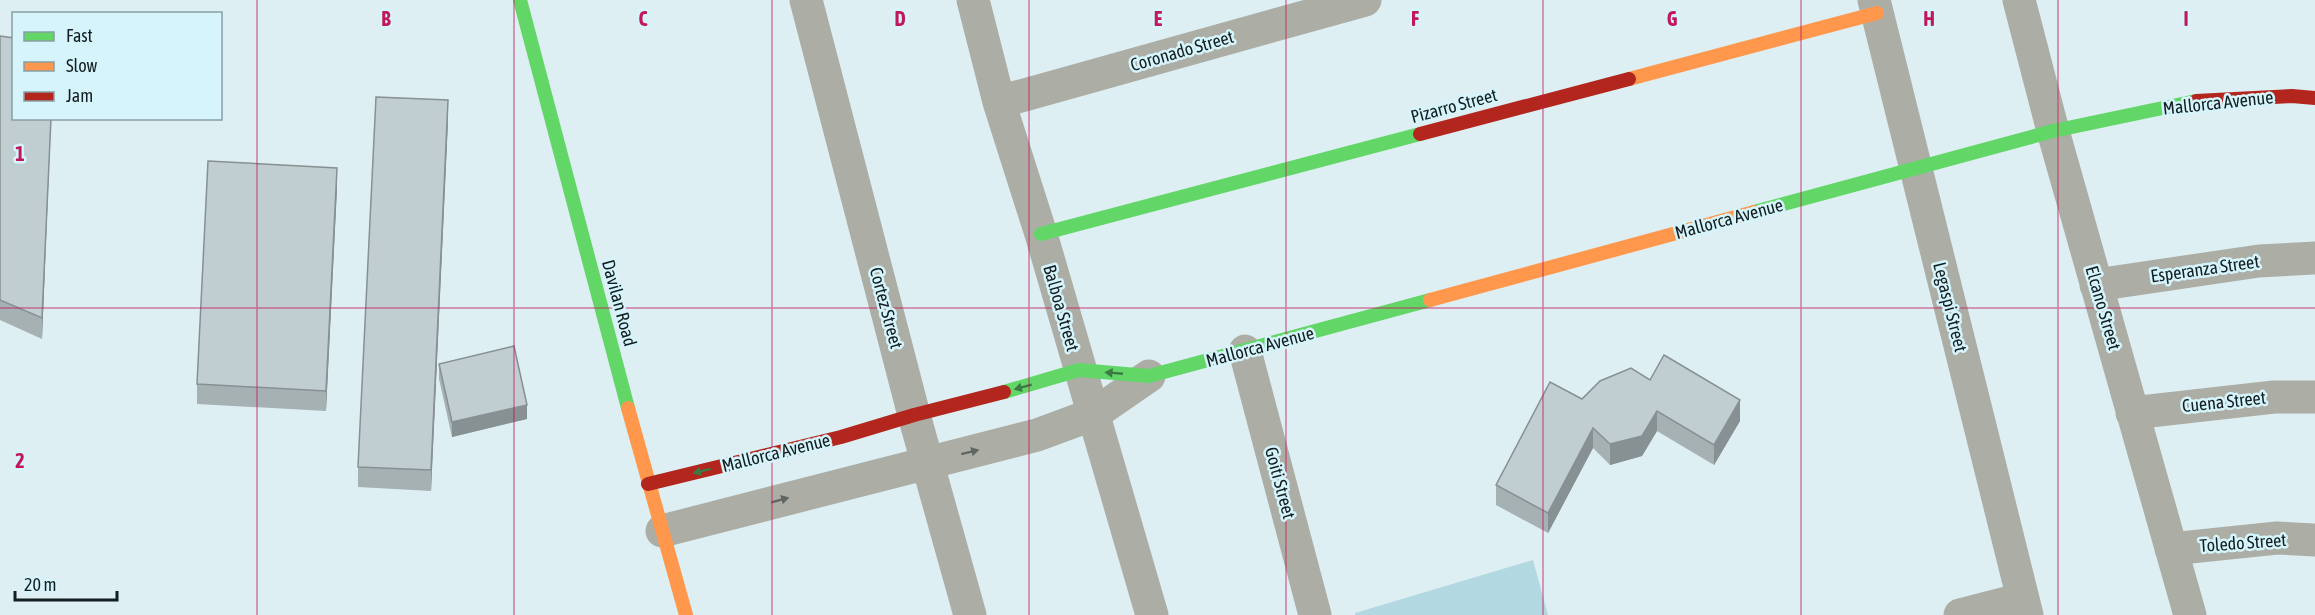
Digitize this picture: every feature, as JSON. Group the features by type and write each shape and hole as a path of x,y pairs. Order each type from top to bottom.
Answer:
{"street":[{"name":"Davilan Road","path":"520,0 648,484 686,615"},
{"name":"Cortez Street","path":"806,0 914,415 970,615"},
{"name":"Balboa Street","path":"973,0 999,102 1041,234 1152,615"},
{"name":"Coronado Street","path":"999,102 1365,0"},
{"name":"Elcano Street","path":"2019,0 2053,131 2190,615"},
{"name":"Legaspi Street","path":"1875,6 2024,607"},
{"name":"Pizarro Street","path":"1041,234 1875,6"},
{"name":"Mallorca Avenue","path":"648,484 841,437 914,415 1029,386 1079,370 1149,376 2053,131 2185,102 2292,96 2315,98"},
{"name":"Esperanza Street","path":"2096,285 2259,261 2315,258"},
{"name":"Goiti Street","path":"1245,351 1315,615"},
{"name":"Mallorca Avenue","path":"662,531 1037,435 1094,414 1149,376"},
{"name":"Cuena Street","path":"2132,413 2274,397 2315,397"},
{"path":"807,444 821,489"},
{"name":"Toledo Street","path":"2171,549 2277,538 2315,540"},
{"path":"1960,615 2024,607"}],"shaded area":[{"path":"1533,560 1548,615 1355,615 1355,613"}],"building":[{"path":"0,36 12,38 12,120 51,120 42,318 0,300"},
{"path":"376,97 448,100 431,470 358,467"},
{"path":"208,161 337,168 326,391 197,384"},
{"path":"514,346 527,405 452,422 439,364"},
{"path":"1664,355 1740,400 1714,445 1657,411 1642,436 1610,444 1593,428 1548,513 1496,485 1550,382 1582,399 1600,381 1631,368 1650,380"}],"traffic: fast":[{"path":"520,0 628,408"},
{"path":"1754,212 2053,131 2196,101"},
{"path":"1041,234 1420,134"},
{"path":"1004,392 1079,370 1149,376 1430,300"}],"traffic: slow":[{"path":"1629,79 1877,13"},
{"path":"1430,300 1754,212"},
{"path":"628,408 686,615"}],"traffic: jam":[{"path":"1420,134 1629,79"},
{"path":"2196,101 2292,96 2315,98"},
{"path":"648,484 841,437 1004,392"}]}
